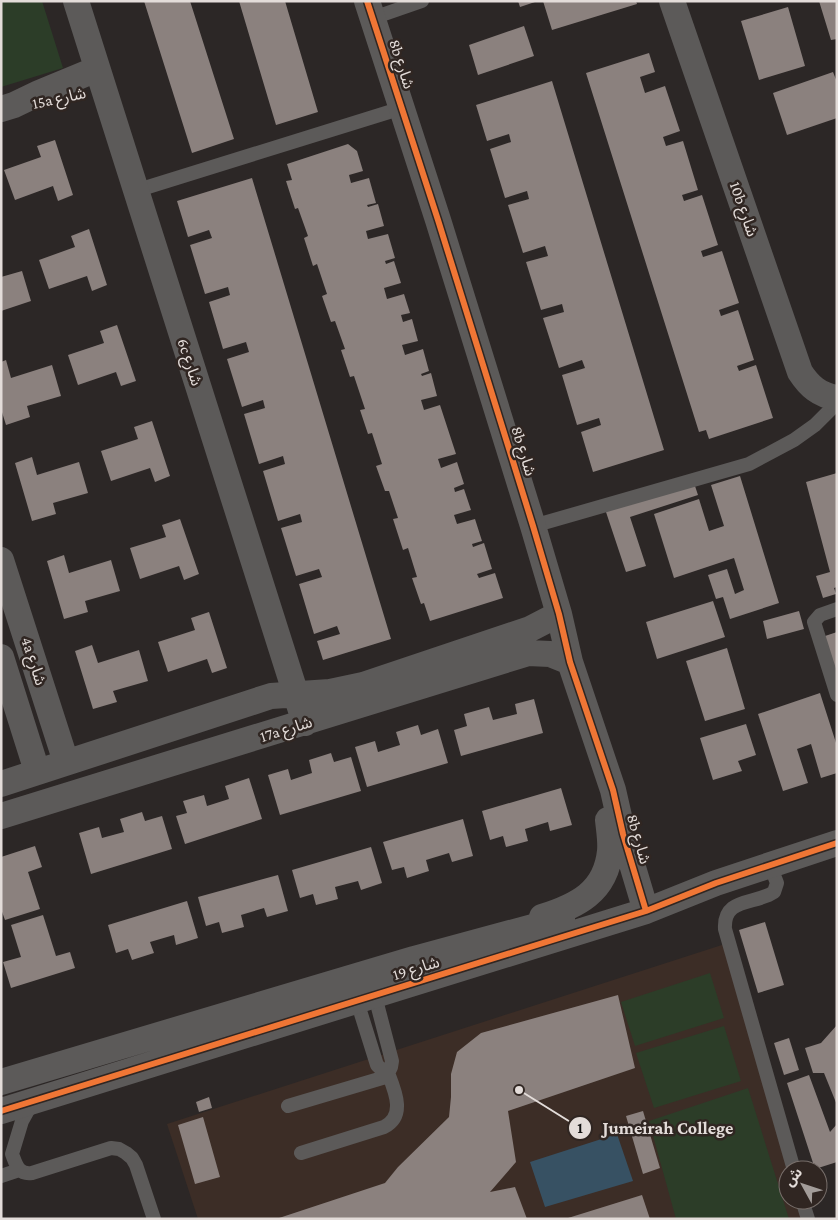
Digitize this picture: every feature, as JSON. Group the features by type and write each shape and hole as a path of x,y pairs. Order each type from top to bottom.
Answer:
{"street":[{"name":"6c شارع","path":"76,1 305,723"},
{"name":"10b شارع","path":"672,1 800,372 807,383 816,391 828,397 837,398"},
{"name":"8b شارع","path":"370,10 438,220 533,526 559,614 570,662 613,790 633,827 652,902"},
{"name":"15a شارع","path":"8,107 43,103 100,79"},
{"name":"4a شارع","path":"1,560 66,762"},
{"name":"17a شارع","path":"1,784 271,696 330,692 363,685 530,629 559,614"},
{"name":"17a شارع","path":"1,816 528,653 550,654 570,662"},
{"name":"4a شارع","path":"1,657 37,771"},
{"path":"512,933 532,921 571,907 589,896 596,888 609,860 610,839 607,815 613,790"},
{"name":"شارع 19","path":"1,1111 366,998 652,902 837,843"},
{"name":"شارع 19","path":"1,1082 414,959 512,933 652,902"}],"lane":[{"path":"370,10 422,1"},
{"path":"135,191 402,108"},
{"path":"533,526 749,464 794,440 815,425 837,403"},
{"path":"837,609 820,614 814,622 837,695"},
{"path":"770,865 776,882 774,892 736,905 726,916 725,929 791,1160"},
{"path":"301,1153 389,1125 396,1115 398,1104 389,1074 377,1065 366,998"},
{"path":"288,1106 389,1074"},
{"path":"33,1101 6,1152 19,1170 25,1174 32,1173 104,1149 119,1149 132,1158 136,1165 154,1219"},
{"path":"1,1176 19,1170"}],"shaded area":[{"path":"725,944 785,1160 778,1160 778,1210 802,1210 804,1219 198,1219 167,1124"}],"green space":[{"path":"1,1 42,1 63,68 1,87"},
{"path":"710,973 724,1018 635,1046 621,1002"},
{"path":"724,1026 741,1081 654,1108 636,1053"},
{"path":"748,1088 778,1184 778,1210 786,1210 789,1219 676,1219 649,1121"}],"water":[{"path":"617,1134 633,1181 545,1207 530,1162"}],"building":[{"path":"144,1 190,1 234,139 192,153"},
{"path":"239,1 285,1 318,112 276,125"},
{"path":"518,1 535,1 535,2 520,7"},
{"path":"543,1 636,1 637,4 552,30"},
{"path":"819,1 837,1 837,39 831,40"},
{"path":"788,7 805,66 759,80 741,21"},
{"path":"524,26 534,56 478,75 469,45"},
{"path":"649,53 655,72 640,77 645,93 665,86 680,131 663,137 666,146 683,141 698,190 682,195 684,201 702,195 718,245 701,251 703,257 722,251 739,303 719,310 721,316 738,310 740,316 754,360 737,366 739,371 756,365 773,418 709,439 706,430 699,432 586,73"},
{"path":"833,72 837,82 837,118 787,135 773,93"},
{"path":"552,81 664,450 593,472 581,432 601,425 599,418 577,425 562,375 585,368 582,360 559,368 543,318 564,312 562,304 541,310 526,262 548,256 545,246 523,253 508,205 529,199 527,191 505,198 490,149 511,142 509,134 487,141 476,105"},
{"path":"55,140 73,195 58,201 53,186 15,200 4,170 41,157 37,146"},
{"path":"348,144 357,151 363,171 349,175 351,183 369,178 376,203 367,205 368,207 378,204 384,226 366,231 368,239 388,234 395,258 385,261 386,264 394,261 401,283 384,288 387,299 404,294 410,313 401,315 403,322 412,319 418,341 402,345 405,355 423,349 429,371 421,374 422,376 431,373 437,396 421,400 424,410 440,405 456,454 438,459 441,468 457,462 464,484 454,488 455,492 464,489 471,510 454,515 457,524 475,519 482,541 472,544 473,547 484,543 492,569 477,574 479,578 495,573 503,598 430,621 424,603 421,604 412,578 417,577 408,548 403,550 393,519 398,518 389,491 385,491 376,466 382,464 372,433 368,434 360,410 365,409 354,376 350,377 341,350 345,349 335,321 331,322 322,296 327,294 317,264 313,266 304,238 308,236 298,208 295,209 286,181 292,180 287,164"},
{"path":"252,178 391,639 323,660 317,641 340,634 337,626 314,634 299,584 322,577 319,569 296,576 281,528 302,522 300,514 278,521 263,471 285,464 283,456 259,464 244,414 265,408 263,400 242,407 227,359 249,352 246,342 223,349 209,302 230,295 228,287 205,294 190,245 212,238 209,230 188,237 177,201"},
{"path":"89,229 107,285 92,291 87,276 49,289 39,260 75,247 71,236"},
{"path":"22,271 31,301 1,311 1,277"},
{"path":"117,325 136,381 121,386 116,372 78,385 68,355 104,343 100,331"},
{"path":"6,360 11,378 52,365 61,396 27,406 30,417 6,425 1,409 1,362"},
{"path":"152,421 170,476 155,482 150,468 111,481 101,451 138,439 134,427"},
{"path":"32,457 37,475 79,462 88,493 53,503 56,514 32,521 15,463"},
{"path":"837,473 837,587 834,588 836,594 823,598 816,576 830,572 806,482"},
{"path":"740,476 779,603 730,619 723,597 716,599 708,575 727,569 735,594 744,590 734,558 674,578 654,514 699,499 709,531 724,526 711,485"},
{"path":"693,480 698,495 630,517 646,566 626,572 605,509"},
{"path":"180,519 199,574 184,580 179,566 140,579 130,548 166,537 162,525"},
{"path":"64,555 69,573 111,560 120,591 85,601 88,612 64,619 47,561"},
{"path":"713,601 725,637 657,659 646,622"},
{"path":"799,611 804,629 767,639 763,621"},
{"path":"209,612 227,668 212,673 207,659 168,672 158,642 195,630 191,618"},
{"path":"837,632 837,682 822,637"},
{"path":"92,645 98,663 139,650 148,681 113,691 117,702 93,709 75,651"},
{"path":"727,648 745,709 705,721 686,661"},
{"path":"820,693 837,746 837,773 821,778 811,744 797,749 808,783 783,791 758,714"},
{"path":"534,699 543,733 461,756 454,730 467,726 464,714 489,707 493,720 517,714 515,704"},
{"path":"746,724 756,755 738,761 742,771 713,780 700,738"},
{"path":"418,725 421,735 438,729 448,763 367,787 355,747 375,741 378,752 400,745 396,732"},
{"path":"331,753 334,762 351,757 361,791 280,815 268,775 288,769 291,780 312,773 309,760"},
{"path":"249,778 262,819 185,844 176,816 187,813 183,801 204,795 207,806 229,799 225,786"},
{"path":"561,788 572,825 550,831 548,822 525,829 528,841 506,847 503,836 490,840 482,811"},
{"path":"142,812 145,821 162,816 172,849 91,874 79,833 99,827 102,838 124,832 120,819"},
{"path":"463,819 473,856 452,862 449,853 426,860 429,871 407,878 404,867 392,870 383,842"},
{"path":"35,846 42,867 28,872 40,909 5,920 1,909 1,857"},
{"path":"371,847 382,883 361,890 358,881 335,887 338,899 316,905 313,894 300,898 292,870"},
{"path":"278,875 288,911 267,917 264,908 241,915 244,927 222,933 219,922 206,926 198,897"},
{"path":"187,901 198,938 176,945 174,935 150,942 154,953 132,960 128,949 116,953 108,925"},
{"path":"43,915 56,956 70,952 75,968 11,988 3,962 21,957 11,925"},
{"path":"765,922 784,985 758,993 739,930"},
{"path":"618,995 635,1068 508,1111 516,1162 490,1192 515,1187 527,1219 276,1219 385,1183 398,1167 449,1117 451,1074 457,1052 481,1033"},
{"path":"837,1025 837,1105 824,1073 813,1073 805,1048 821,1043"},
{"path":"789,1038 799,1070 784,1075 774,1043"},
{"path":"809,1075 830,1132 837,1124 837,1162 828,1165 828,1160 812,1160 787,1083"},
{"path":"209,1097 212,1108 199,1112 196,1102"},
{"path":"643,1111 660,1168 643,1174 626,1116"},
{"path":"203,1117 220,1177 195,1184 178,1125"},
{"path":"642,1195 650,1219 568,1219 568,1218"}],"cycle path":[{"path":"367,1 438,220 533,526 559,614 570,662 613,790 623,834 646,911"},
{"path":"1,1111 646,911 716,883 837,843"}],"place":[{"name":"Jumeirah College","path":"519,1090"}]}
